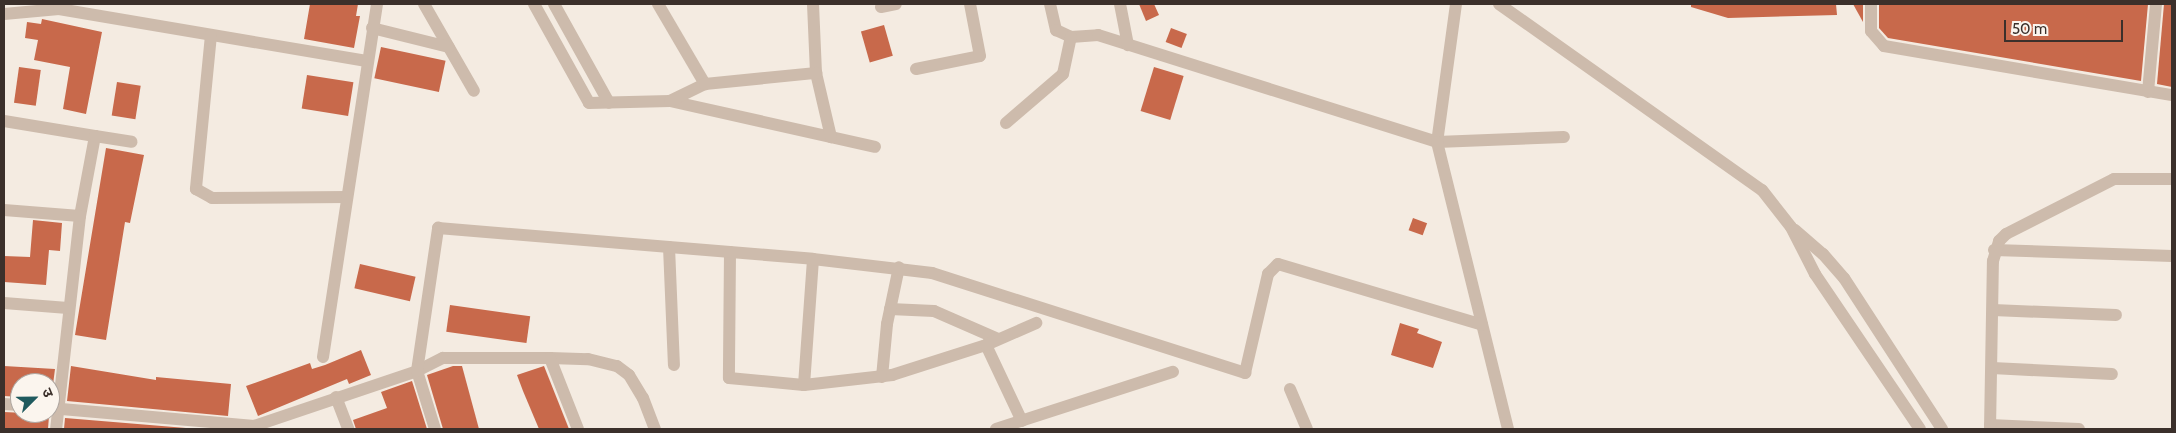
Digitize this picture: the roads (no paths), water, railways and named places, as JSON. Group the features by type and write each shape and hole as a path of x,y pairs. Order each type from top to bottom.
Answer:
{"street":[{"path":"323,356 376,4"},
{"path":"424,4 474,91"},
{"path":"534,4 590,103 670,101 876,147"},
{"path":"554,4 609,103"},
{"path":"658,4 706,84"},
{"path":"813,4 816,73 830,137"},
{"path":"882,7 896,4"},
{"path":"916,69 980,56 970,4"},
{"path":"1050,4 1056,30 1071,37 1098,35 1438,142 1564,137"},
{"path":"1120,4 1128,44"},
{"path":"1456,4 1438,142 1508,429"},
{"path":"1499,4 1762,190 1791,227 1815,274 1920,429"},
{"path":"1871,4 1871,31 1884,46 2172,95"},
{"path":"2148,92 2156,4"},
{"path":"4,14 59,9 367,62"},
{"path":"372,28 449,47"},
{"path":"211,35 196,188 212,198 347,197"},
{"path":"1006,123 1063,74 1071,37"},
{"path":"670,101 706,84 816,73"},
{"path":"4,121 132,142"},
{"path":"59,373 80,216 95,136"},
{"path":"2079,429 1990,427 1994,250 2006,234 2106,182 2124,178 2172,179"},
{"path":"4,210 80,216"},
{"path":"1791,227 1823,254 1844,278 1902,364 1942,429"},
{"path":"435,429 417,371 438,228 899,267 932,273 1245,373 1268,274 1278,264 1482,325"},
{"path":"669,247 674,365"},
{"path":"1994,250 2172,256"},
{"path":"730,252 729,378 804,385 882,377 992,342 1036,323"},
{"path":"804,385 813,259"},
{"path":"882,377 890,309 899,267"},
{"path":"4,304 68,308"},
{"path":"890,309 934,311 992,342 1022,421"},
{"path":"1993,310 2116,315"},
{"path":"60,409 254,427 336,396 417,371 442,358 588,359 617,366 629,375 643,398 655,429"},
{"path":"550,358 578,429"},
{"path":"1884,378 1902,364"},
{"path":"1992,368 2112,374"},
{"path":"996,429 1173,372"},
{"path":"1290,389 1307,429"},
{"path":"336,396 348,429"}]}
